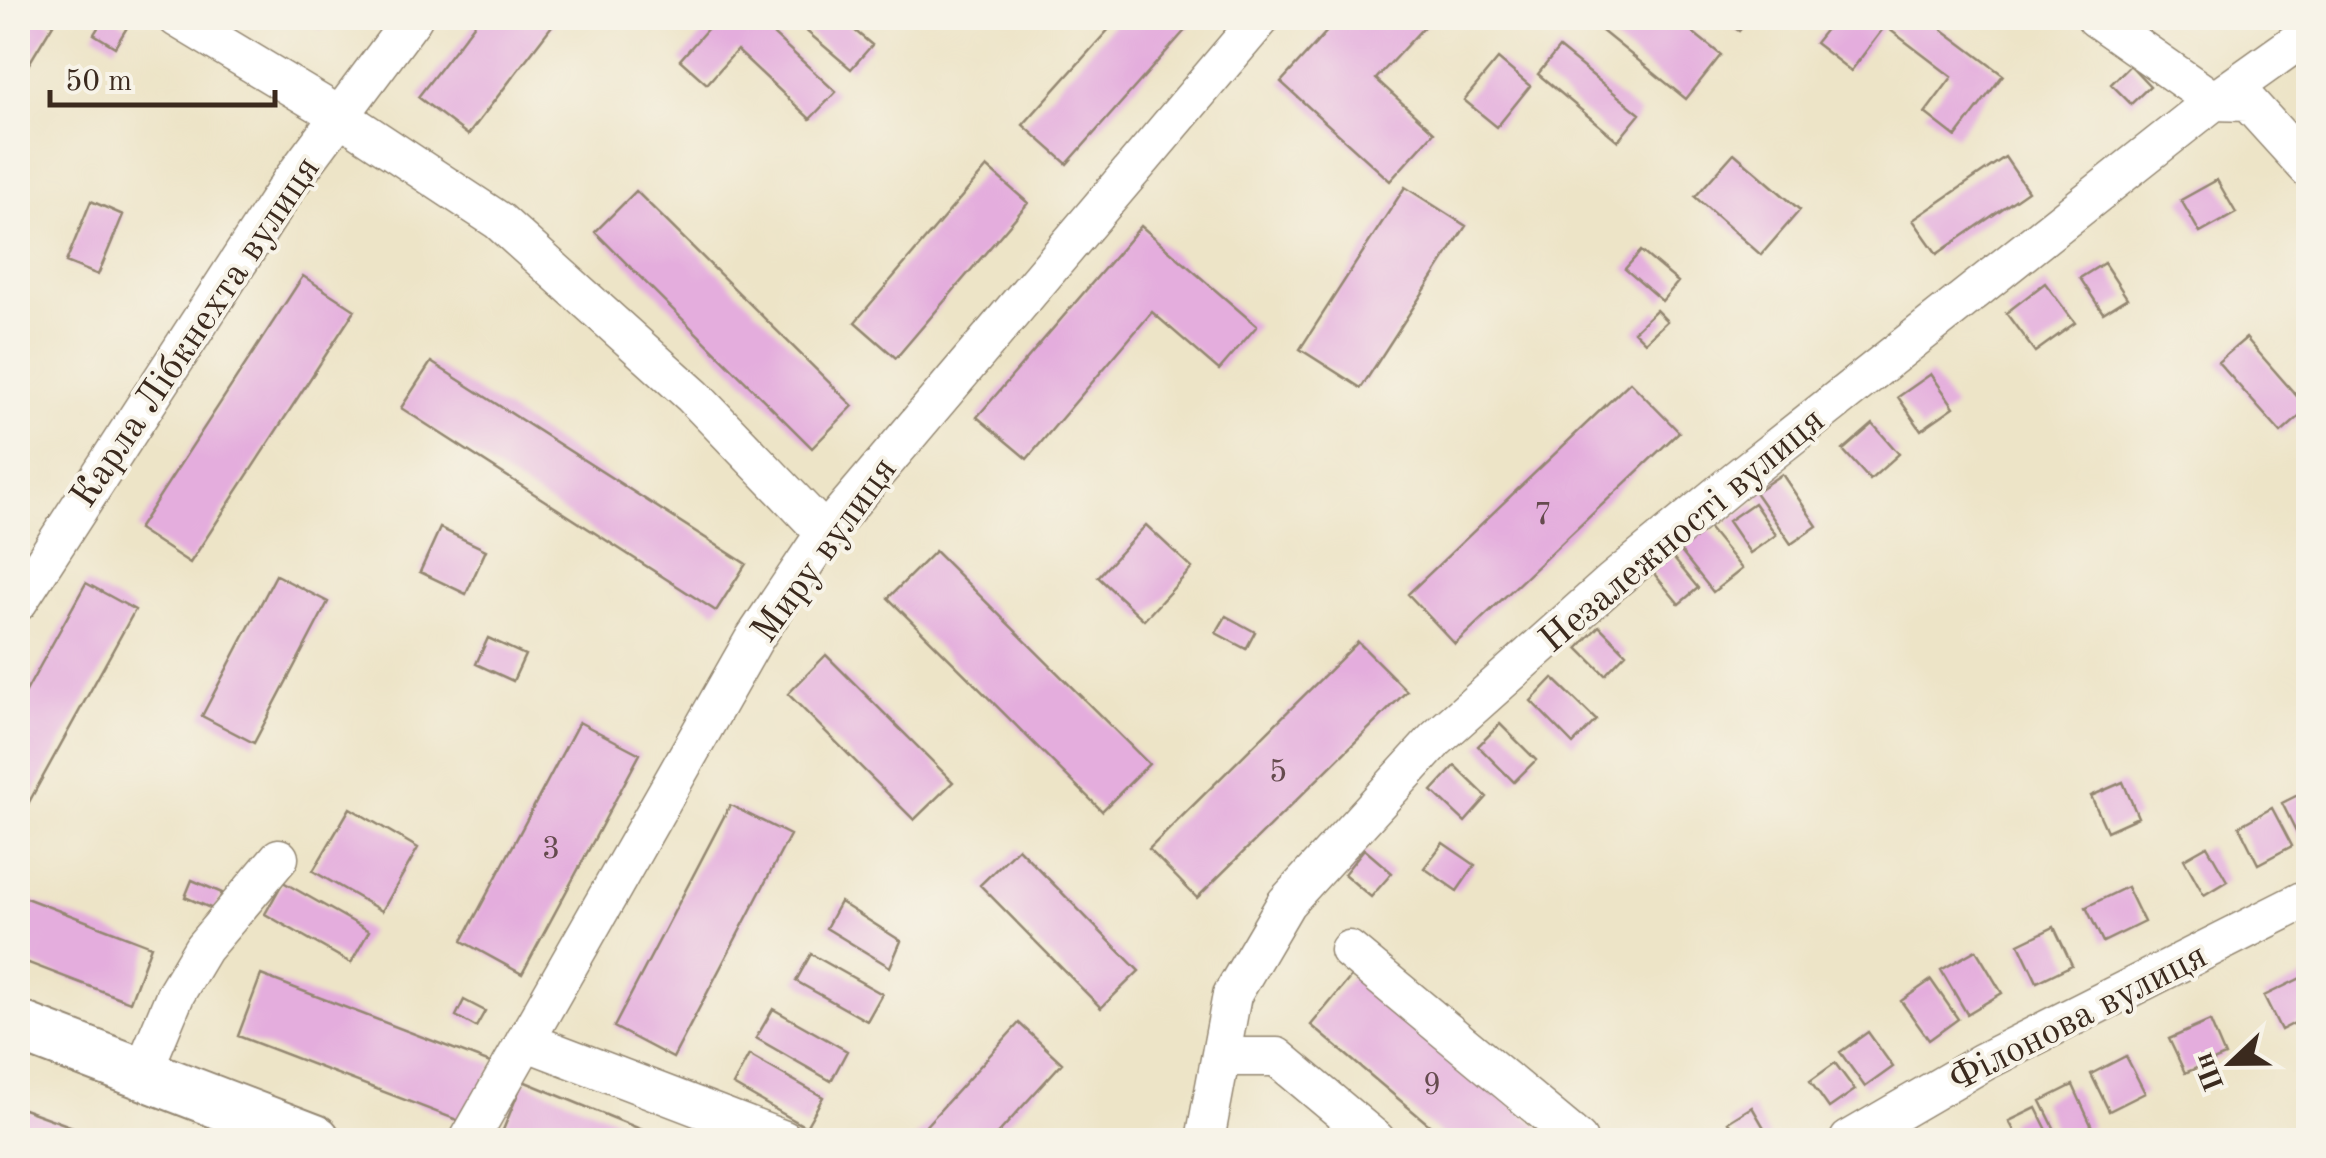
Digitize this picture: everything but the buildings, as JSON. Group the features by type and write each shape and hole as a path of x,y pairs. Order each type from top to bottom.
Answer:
{"main road":[{"path":"18,1026 315,1140"}],"street":[{"name":"Карла Лібкнехта вулиця","path":"18,602 289,184 414,18"},
{"name":"Миру вулиця","path":"468,1140 754,639 825,534 1262,18"},
{"path":"2096,18 2214,101 2248,102 2308,168"},
{"path":"187,20 499,221 693,396 825,534"},
{"name":"Незалежності вулиця","path":"1206,1140 1232,996 1286,903 1435,740 1612,582 2214,101 2308,34"},
{"path":"142,1074 176,993 203,948 279,858"},
{"name":"Філонова вулиця","path":"1849,1140 1982,1062 2308,898"},
{"path":"1349,950 1578,1140"},
{"path":"526,1041 784,1140"},
{"path":"1221,1057 1277,1057 1376,1140"}]}
